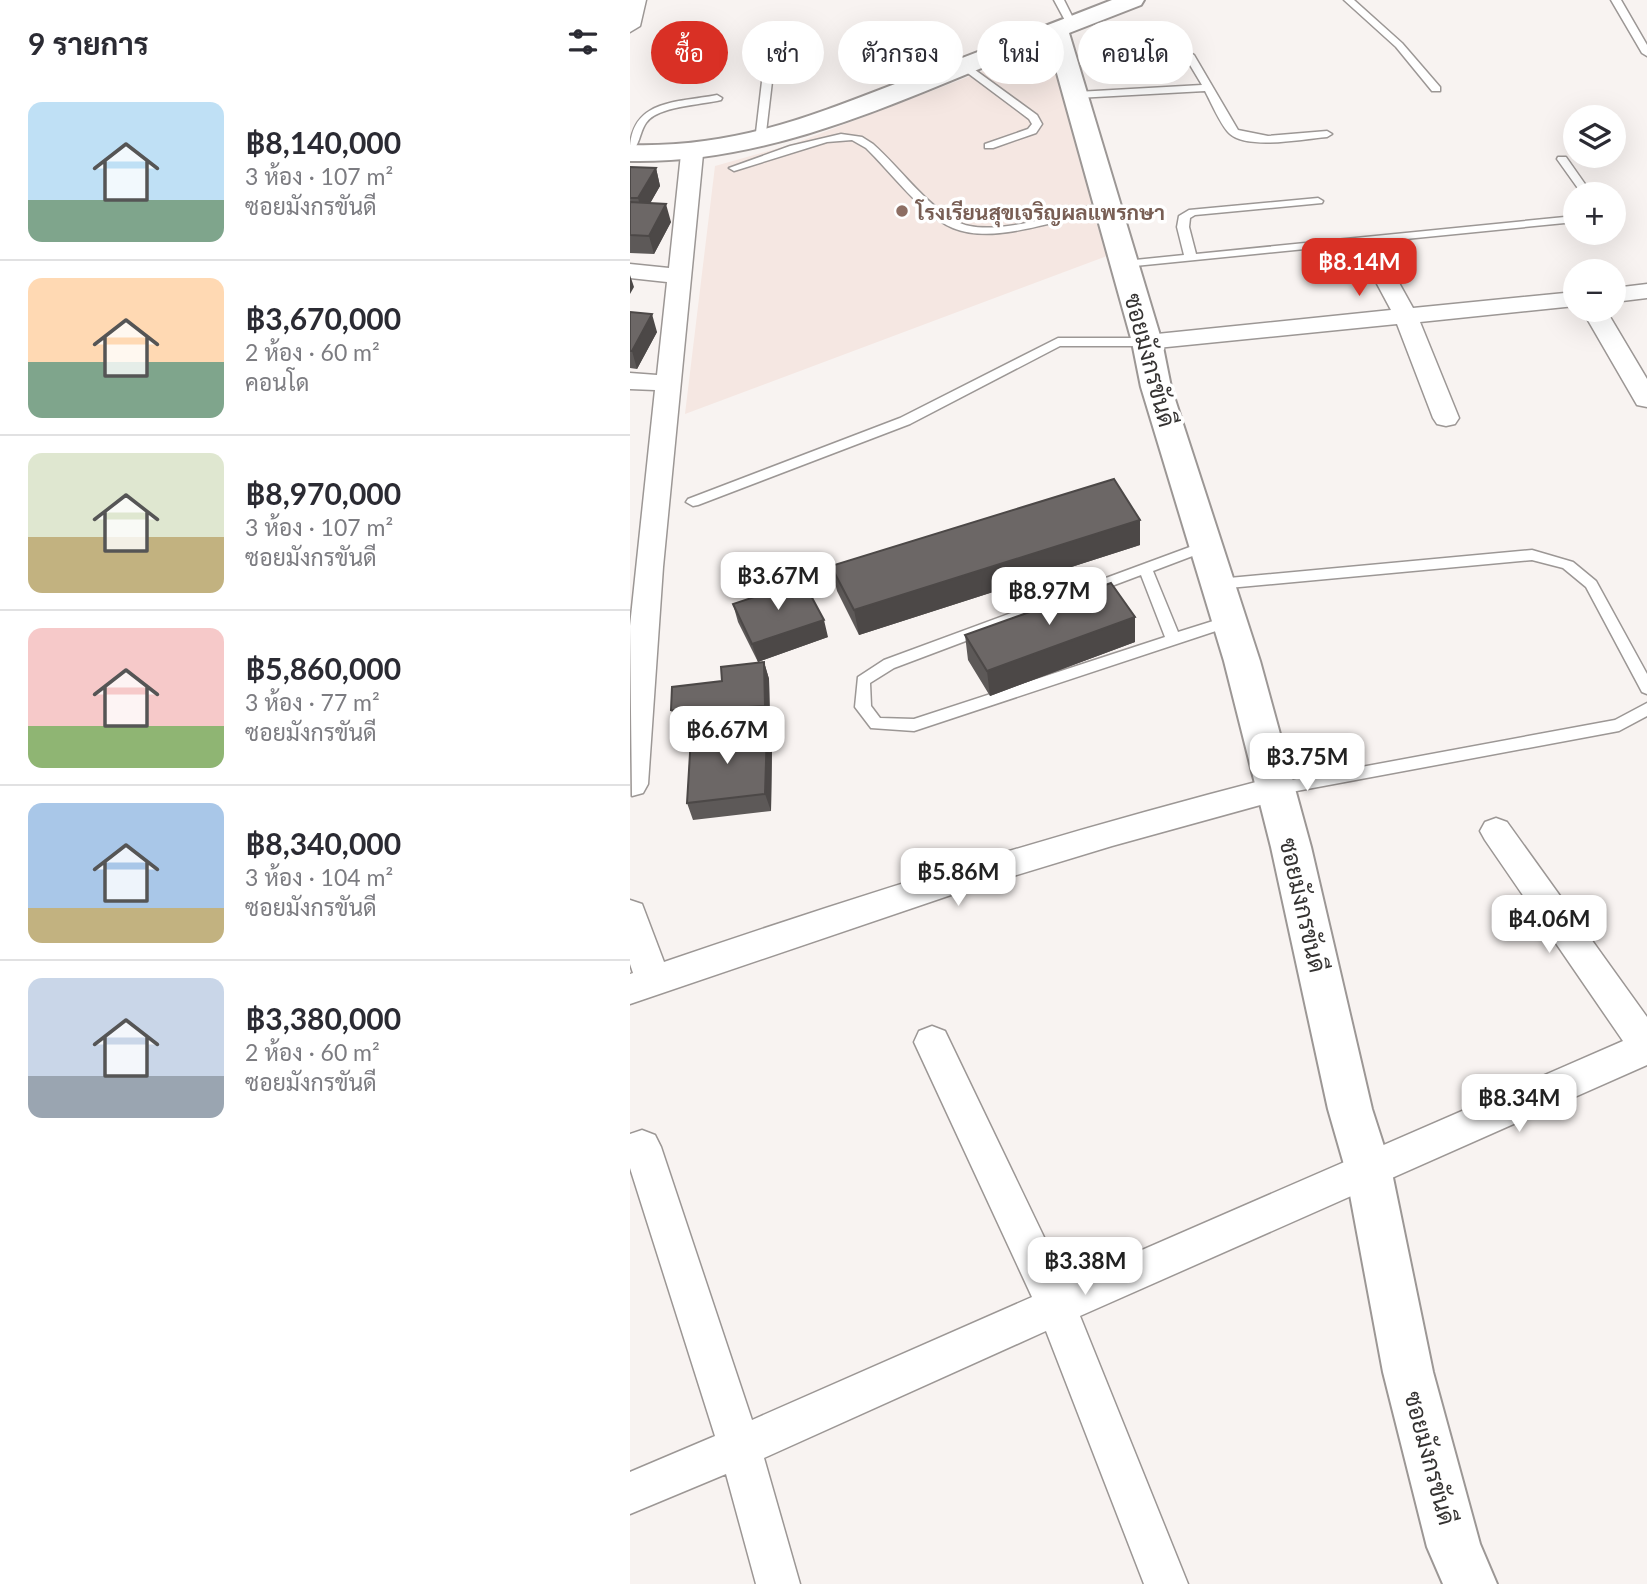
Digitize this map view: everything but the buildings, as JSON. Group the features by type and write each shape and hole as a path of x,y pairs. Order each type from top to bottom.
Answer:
{"street":[{"path":"630,151 692,154 726,150 760,141 964,66 1062,18 1133,0"},
{"name":"ซอยมังกรขันดี","path":"1062,18 1077,95 1147,342 1156,387 1229,621 1275,789 1350,1109 1368,1168 1408,1372 1454,1547 1470,1584"},
{"path":"632,784 641,525 668,383 692,154"},
{"path":"1373,254 1406,316 1446,418"},
{"path":"630,271 679,276"},
{"path":"1626,294 1647,291"},
{"path":"1147,342 1563,300"},
{"path":"1601,322 1646,399"},
{"path":"630,381 668,383"},
{"path":"630,914 642,985 807,927 1133,825 1275,789"},
{"path":"630,1493 1647,1047 1496,831"},
{"path":"932,1042 1056,1307 1166,1584"},
{"path":"642,1147 740,1447 778,1584"}],"lane":[{"path":"1349,0 1399,45 1436,89"},
{"path":"1616,0 1647,53"},
{"path":"1193,62 1234,132 1246,138 1327,134"},
{"path":"964,66 1033,117 1037,124 1031,131 989,146"},
{"path":"760,141 767,84"},
{"path":"1077,95 1207,88"},
{"path":"630,151 642,120 659,109 717,98"},
{"path":"734,168 829,140 852,137 871,147 957,226 983,230 1010,227 1109,204"},
{"path":"1562,159 1578,182"},
{"path":"1191,258 1183,227 1185,216 1193,212 1318,201"},
{"path":"1125,264 1563,220"},
{"path":"693,502 905,421 1058,342 1147,342"},
{"path":"1206,546 889,664 863,681 863,707 876,724 914,725 1229,621"},
{"path":"1217,584 1532,555 1568,565 1591,584 1647,688"},
{"path":"1145,568 1174,640"},
{"path":"1275,789 1619,725 1647,709"}],"shaded area":[{"name":"โรงเรียนสุขเจริญผลแพรกษา","path":"977,74 977,84 1059,84 1107,256 685,414 715,166 793,144 950,84 963,84 963,79"}],"place":[{"name":"โรงเรียนสุขเจริญผลแพรกษา","path":"902,211"}]}
